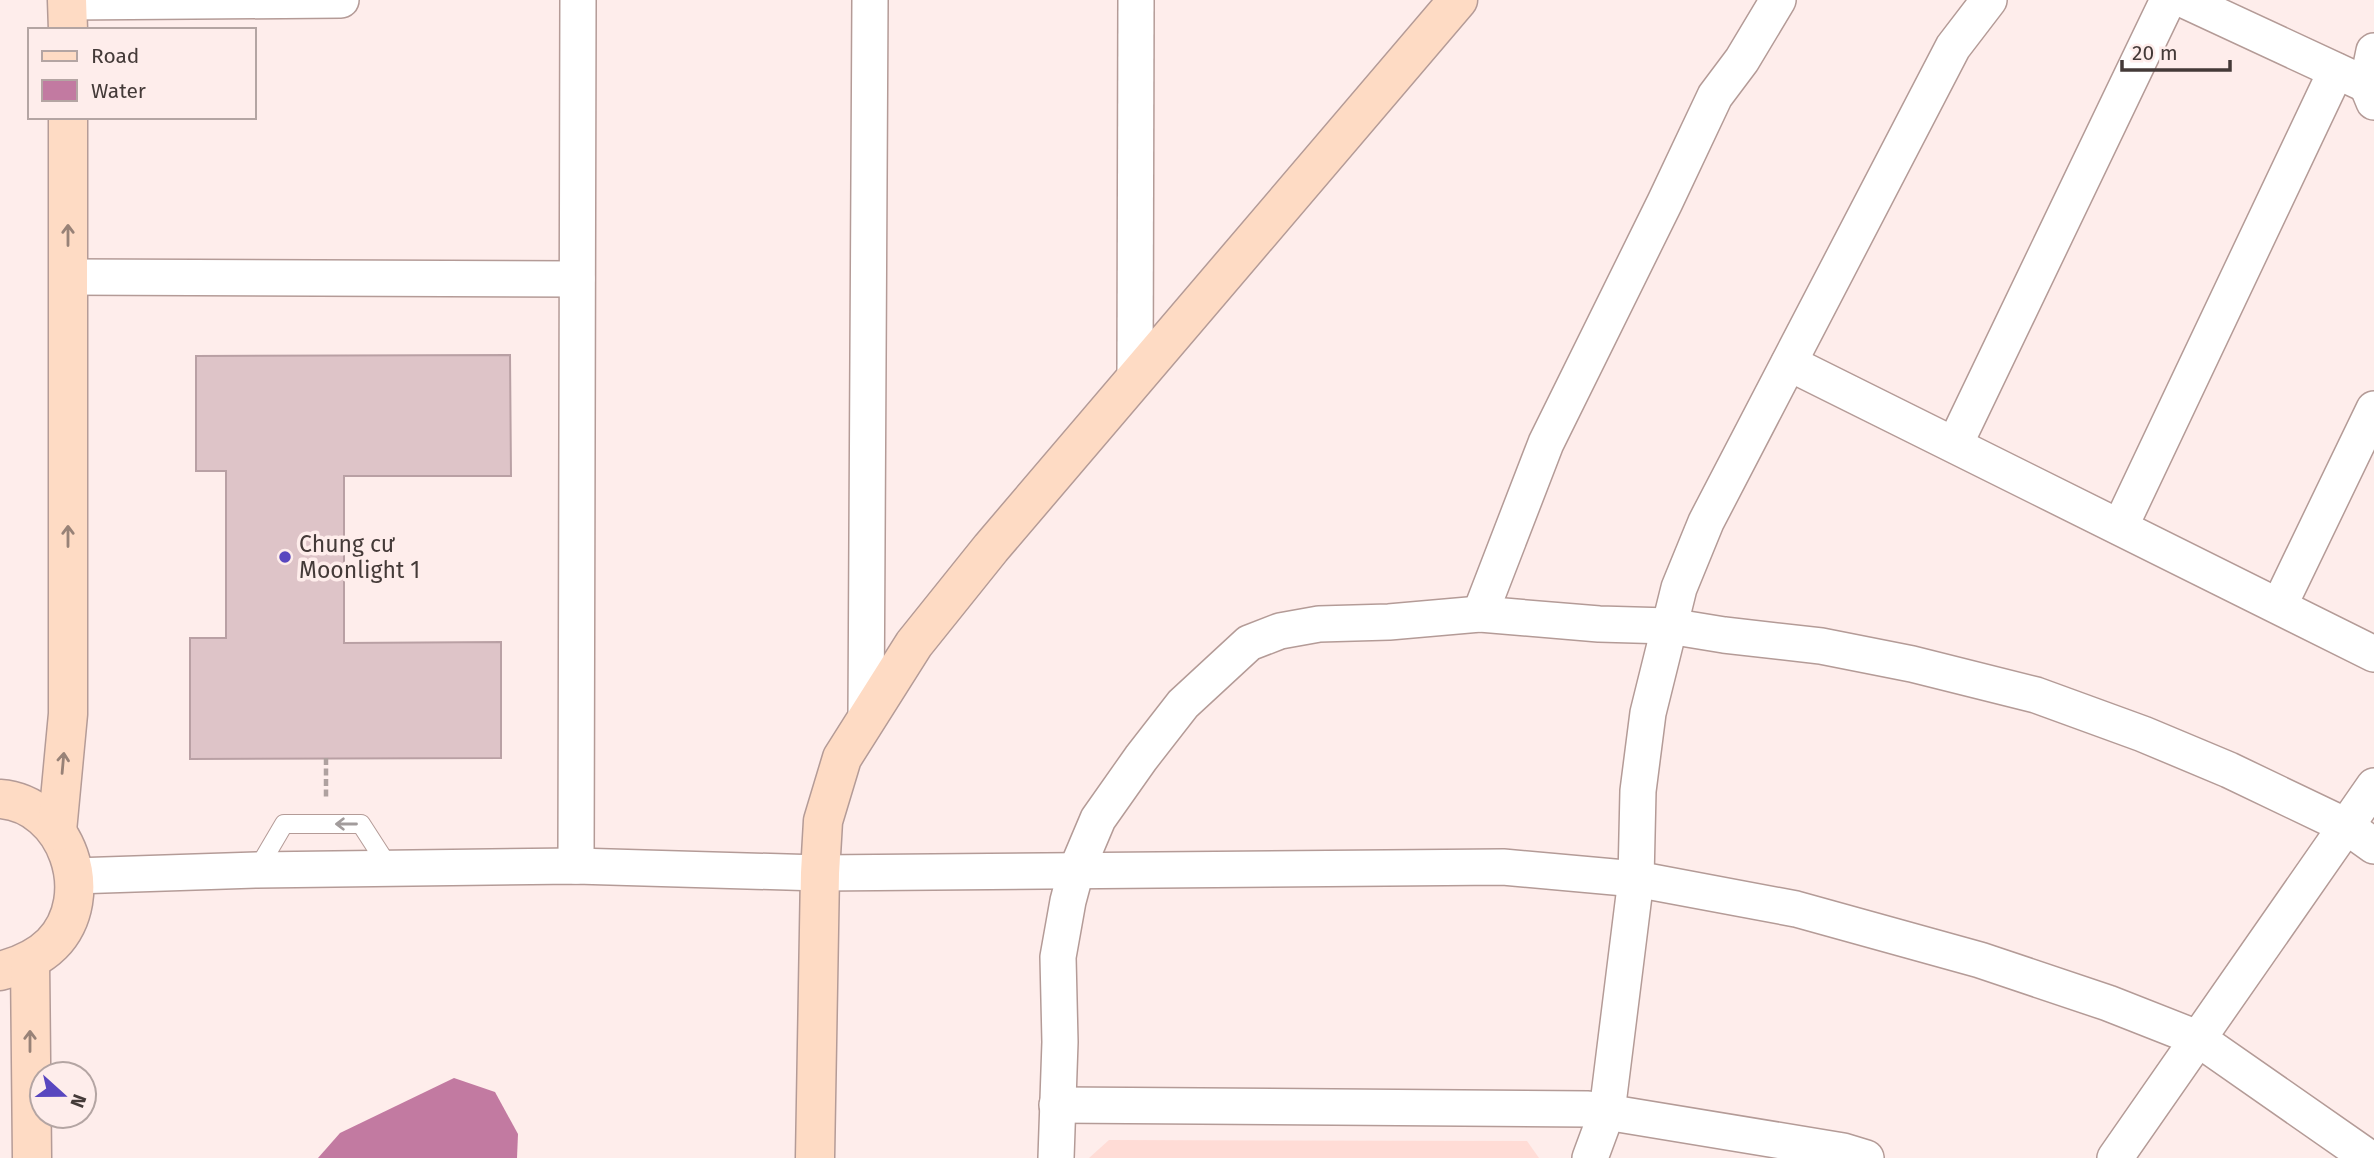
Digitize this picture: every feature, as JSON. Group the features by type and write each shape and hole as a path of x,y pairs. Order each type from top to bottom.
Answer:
{"street":[{"path":"68,10 341,0"},
{"path":"576,866 578,0"},
{"path":"866,718 870,0"},
{"path":"1135,379 1136,0"},
{"path":"815,1158 823,821 842,758 914,644 990,548 1458,0"},
{"path":"1480,614 1546,443 1715,96 1742,60 1778,0"},
{"path":"1590,1158 1607,1112 1636,879 1638,791 1648,713 1679,589 1706,522 1953,47 1989,0"},
{"path":"1955,444 2168,0"},
{"path":"2184,0 2359,86"},
{"path":"2120,527 2359,86 2374,51"},
{"path":"57,831 68,714 68,119"},
{"path":"68,277 578,279"},
{"path":"1789,363 2374,654"},
{"path":"2279,607 2374,409"},
{"path":"1056,1158 1060,1042 1058,957 1076,871 1098,819 1183,704 1249,643 1280,631 1319,624 1389,622 1480,614 1599,624 1669,626 1834,648 2036,695 2143,734 2230,770 2346,827 2374,846"},
{"path":"2115,1158 2374,786"},
{"path":"0,799 9,799 35,810 57,831 71,857 75,887 69,917 53,943 15,966 32,1158"},
{"path":"74,876 257,870 576,866 820,873 1503,867 1636,879 1796,909 1980,960 2108,1003 2197,1038 2369,1158"},
{"path":"1057,1105 1588,1109 1849,1156"}],"lane":[{"path":"257,870 284,824 360,824 390,869"}],"path":[{"path":"326,758 327,824"}],"shaded area":[{"path":"1109,1140 1527,1141 1539,1158 1089,1158"}],"water":[{"path":"454,1078 495,1092 518,1134 517,1158 318,1158 340,1133"}],"building":[{"name":"Chung cư Moonlight 1","path":"510,355 511,476 344,476 344,643 501,642 501,758 190,759 190,638 226,638 226,471 196,471 196,356"}],"place":[{"name":"Chung cư Moonlight 1","path":"285,557"}]}
